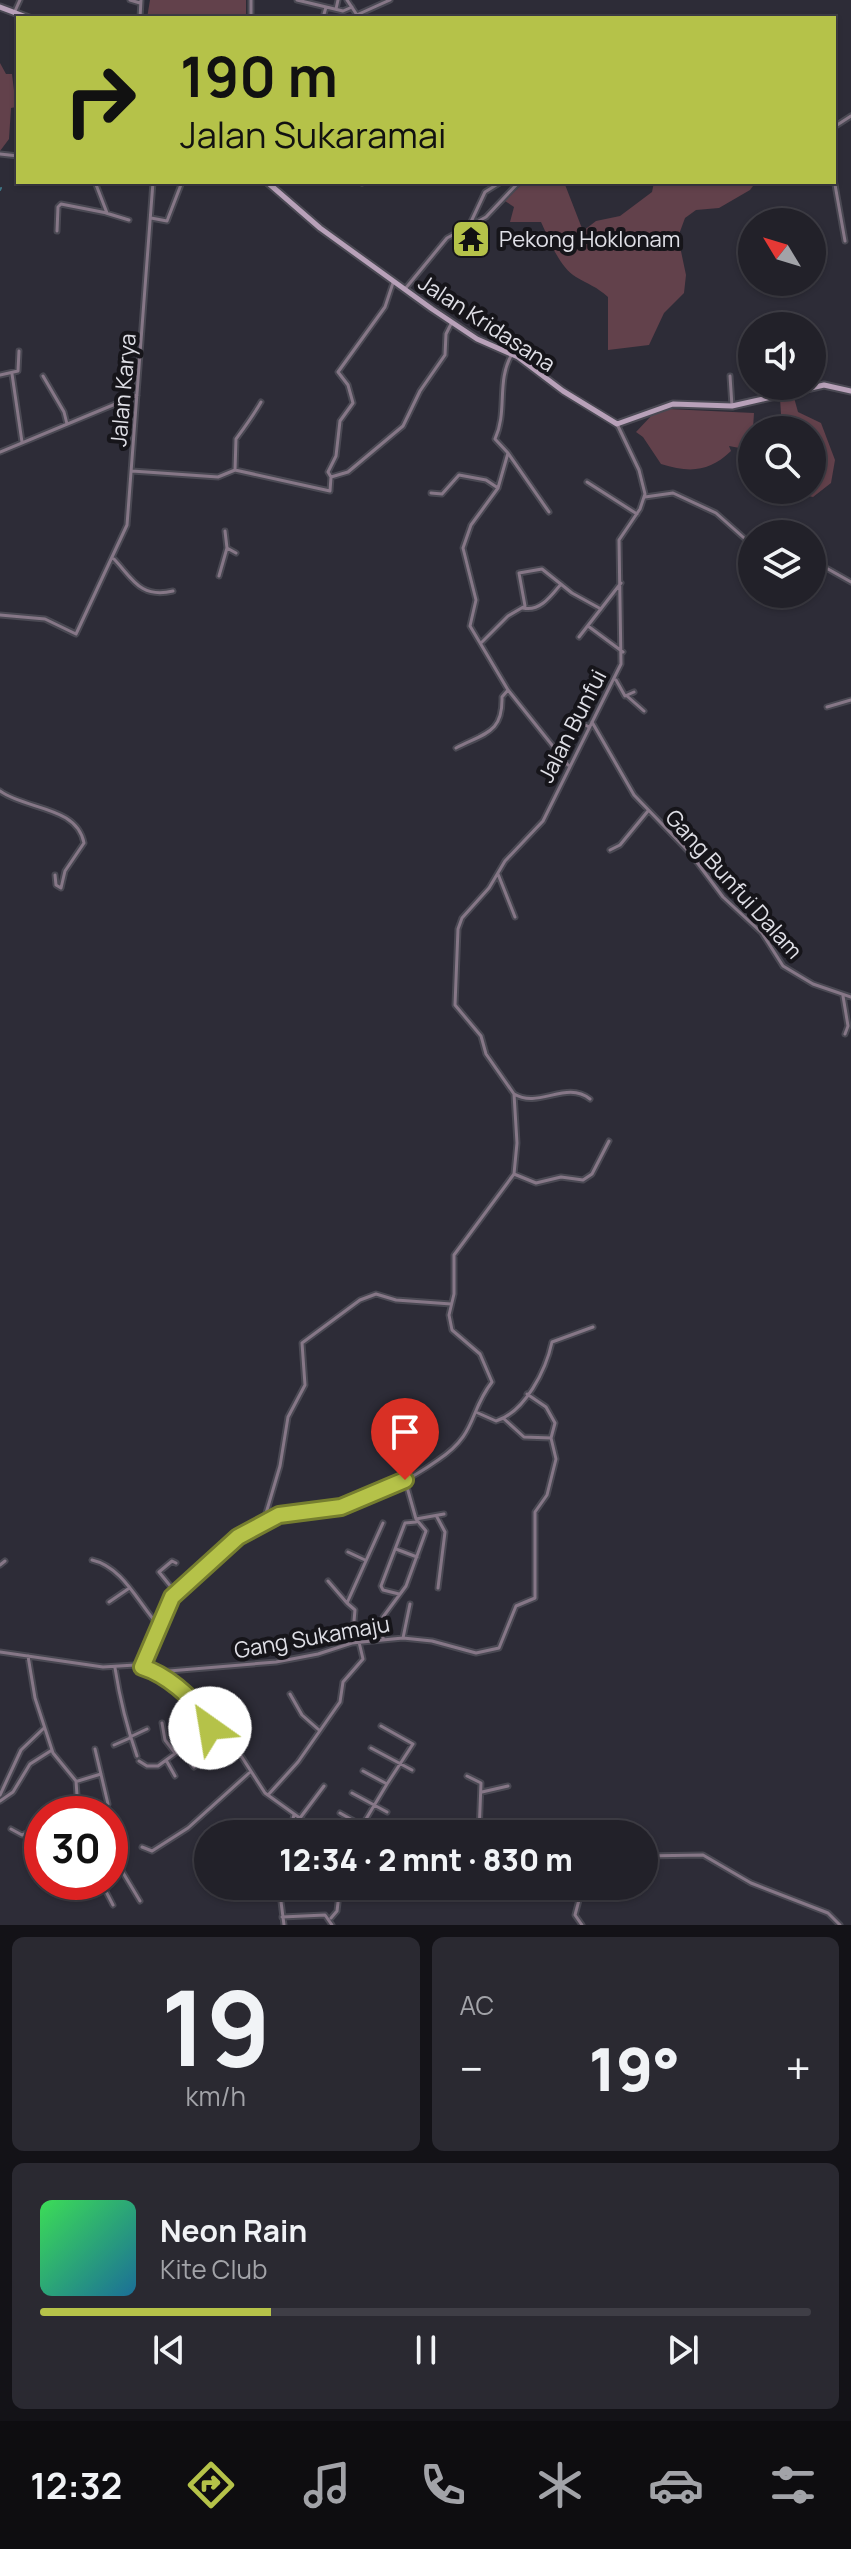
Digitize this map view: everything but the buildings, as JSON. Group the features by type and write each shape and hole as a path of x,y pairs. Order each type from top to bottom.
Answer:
{"street":[{"path":"15,12 20,0"},
{"path":"130,0 140,1"},
{"path":"297,0 336,9 352,7"},
{"path":"336,9 338,0"},
{"path":"347,0 358,16 390,0"},
{"path":"0,7 24,16"},
{"path":"324,16 326,7"},
{"path":"96,184 106,213"},
{"name":"Jalan Karya","path":"0,615 26,614 45,619 74,634 114,559 127,525 153,184"},
{"path":"151,218 167,221 181,184"},
{"name":"Jalan Kridasana","path":"269,184 320,228 452,322 477,339 512,354 617,424"},
{"path":"469,226 485,192 498,184"},
{"path":"405,289 445,239 486,217 517,184"},
{"path":"835,184 845,241"},
{"path":"57,231 58,207 61,204 129,220"},
{"path":"132,471 218,477 235,470 330,491 331,477 328,472 336,456 340,421 353,403 348,386 338,373 385,307 394,281"},
{"path":"331,477 348,472 403,426 420,391 445,355 446,334 452,322"},
{"path":"0,375 12,374 20,368 19,351"},
{"path":"512,354 503,371 503,417 495,439 549,512"},
{"path":"12,374 22,444"},
{"path":"43,376 67,424"},
{"path":"730,376 732,406"},
{"path":"826,385 851,391"},
{"path":"0,452 139,394"},
{"path":"738,533 716,513 673,493 645,497 639,470 617,424 673,404 732,406 761,400"},
{"path":"235,470 236,439 244,432 249,416 261,402"},
{"path":"508,453 498,488 471,525 463,548 476,600 470,626 508,690 568,765"},
{"path":"431,493 442,494 459,475 486,480 498,488"},
{"path":"587,482 637,514"},
{"name":"Jalan Bunfui","path":"514,1094 486,1054 481,1036 455,1005 458,929 464,915 543,821 568,765 615,678 623,652 619,540 645,497"},
{"path":"219,576 227,548 225,531"},
{"path":"227,548 236,553"},
{"path":"114,559 128,581 133,581 139,588 173,591"},
{"path":"523,608 525,598 518,573 542,569 601,609"},
{"path":"826,569 851,582"},
{"path":"579,637 621,583"},
{"path":"481,642 508,616 545,602 561,584"},
{"path":"588,626 623,652"},
{"path":"615,678 627,696 644,711"},
{"path":"456,748 495,727 503,715 502,697 508,690"},
{"path":"627,696 634,692"},
{"path":"827,707 851,700"},
{"path":"571,717 589,727"},
{"name":"Gang Bunfui Dalam","path":"592,722 614,756 622,777 648,811 690,853 723,897 762,933 783,966 804,980 851,997"},
{"path":"0,791 21,803 70,819 77,826 84,843 64,874 61,888 56,885 55,875"},
{"path":"610,850 620,845 648,811"},
{"path":"498,874 515,917"},
{"path":"843,994 848,1026 845,1034"},
{"path":"142,1667 176,1593 194,1580 225,1546 264,1520 300,1510 341,1507 405,1480 450,1450 466,1435 478,1413 479,1400 492,1382 492,1376 477,1349 452,1330 449,1315 454,1294 454,1255 514,1174 517,1143 514,1094 532,1100 557,1093 578,1093 590,1099"},
{"path":"514,1174 536,1183 561,1177 583,1180 592,1174 609,1141"},
{"path":"264,1520 278,1474 288,1417 305,1385 302,1343 360,1300 376,1294 396,1300 451,1304"},
{"path":"478,1413 496,1421 503,1418 527,1394 545,1368 552,1342 593,1327"},
{"path":"503,1418 524,1437 551,1438 555,1423 552,1414 527,1394"},
{"name":"Gang Sukamaju","path":"157,1672 276,1662 318,1654 352,1643 383,1639 443,1643 476,1653 495,1651 501,1646 516,1606 535,1598 535,1512 547,1495 556,1459 551,1438"},
{"path":"383,1639 380,1626 383,1617 399,1594 426,1531 416,1520 405,1480"},
{"path":"399,1594 383,1590 381,1586 405,1523 444,1514"},
{"path":"437,1517 445,1532 438,1588"},
{"path":"347,1603 383,1523"},
{"path":"396,1549 417,1557"},
{"path":"348,1552 365,1560"},
{"path":"92,1560 111,1566 159,1626"},
{"path":"0,1565 5,1561"},
{"path":"176,1563 172,1561 159,1572 176,1593"},
{"path":"328,1581 355,1610 352,1643"},
{"path":"109,1602 128,1589"},
{"path":"403,1638 410,1604"},
{"path":"268,1795 298,1762 340,1702 343,1682 363,1659 359,1642"},
{"path":"0,1652 142,1667 157,1672 191,1698 237,1749 249,1773 268,1795 299,1819 324,1786"},
{"path":"28,1655 32,1687 44,1728 52,1750 76,1781 77,1796"},
{"path":"115,1666 121,1689 119,1706 138,1759 155,1766 214,1725"},
{"path":"290,1694 303,1716 319,1730"},
{"path":"162,1723 165,1740 175,1753"},
{"path":"365,1820 413,1744 381,1726"},
{"path":"0,1795 21,1750 44,1728"},
{"path":"114,1745 147,1729"},
{"path":"371,1748 412,1770"},
{"path":"95,1749 106,1796"},
{"path":"181,1749 194,1767"},
{"path":"0,1801 13,1792 30,1764 52,1750"},
{"path":"166,1760 175,1776"},
{"path":"363,1771 387,1784"},
{"path":"142,1847 152,1851 188,1828 249,1773"},
{"path":"76,1781 101,1774"},
{"path":"467,1776 480,1781 480,1820"},
{"path":"482,1792 508,1786"},
{"path":"352,1793 387,1812"},
{"path":"340,1813 352,1820"},
{"path":"293,1820 294,1815"},
{"path":"11,1829 24,1834"},
{"path":"658,1856 703,1855 751,1883 834,1916 840,1925"},
{"path":"128,1881 140,1901"},
{"path":"110,1900 113,1905"},
{"path":"280,1900 284,1925"},
{"path":"332,1925 331,1918 337,1911 338,1900"},
{"path":"579,1900 575,1915 582,1925"},
{"path":"282,1917 323,1915 331,1918"}],"shaded area":[{"path":"150,0 246,0 246,16 147,16"},
{"path":"0,63 6,74 12,74 16,107 11,108 9,139 0,151"},
{"path":"522,184 565,184 583,231 596,221 620,216 652,192 654,184 754,184 750,190 719,208 696,210 685,218 678,237 686,275 684,293 664,313 649,345 608,350 608,297 564,267 541,222 510,222 514,207 505,201"},
{"path":"780,400 795,400 798,412 806,416 781,416"},
{"path":"668,409 754,413 754,416 738,416 738,448 729,446 731,451 723,458 699,469 661,464 643,437 636,432 652,415"},
{"path":"826,436 835,460 831,483 826,487"}],"place":[{"name":"Pekong Hoklonam","path":"471,239"}],"route":[{"path":"210,1728 214,1725 191,1698 157,1672 142,1667 149,1643 172,1597 194,1580 225,1546 264,1520 300,1510 341,1507 405,1480"}]}
